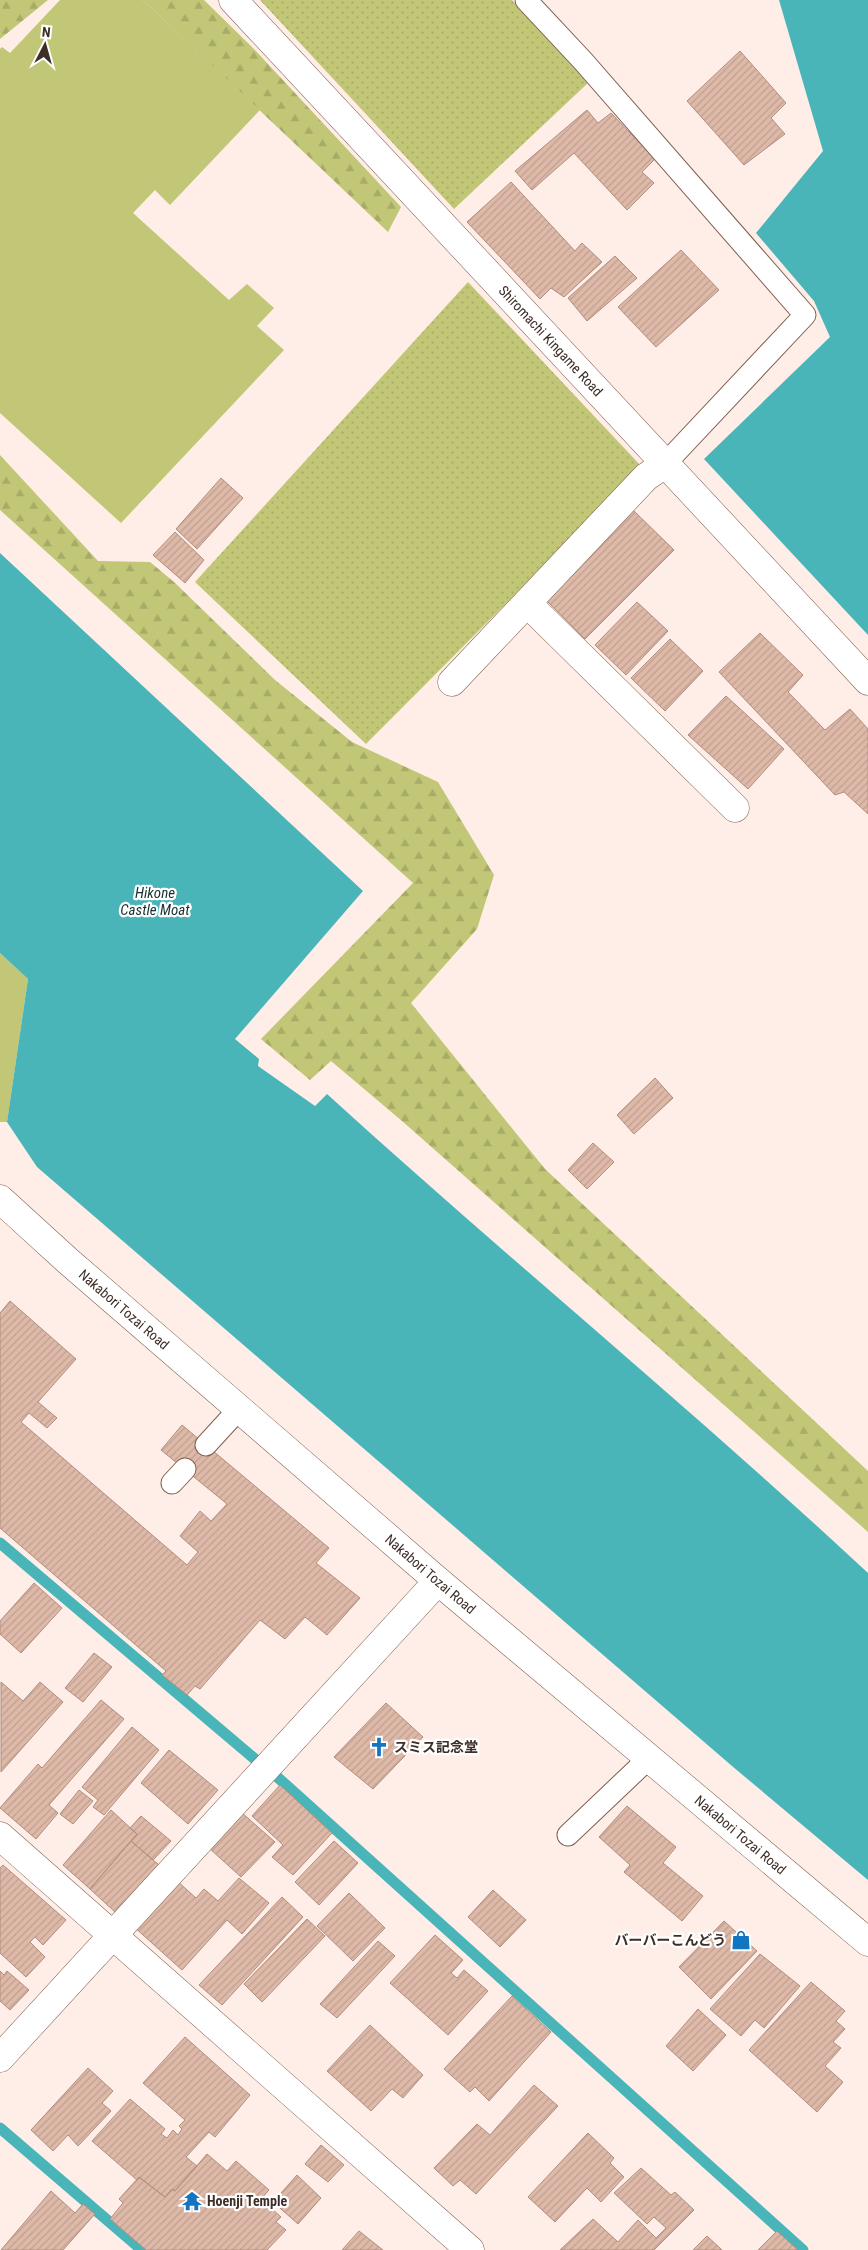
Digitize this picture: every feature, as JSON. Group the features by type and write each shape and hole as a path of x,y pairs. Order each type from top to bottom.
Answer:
{"street":[{"name":"Shiromachi Kingame Road","path":"234,0 868,681"},
{"path":"452,682 646,477 665,464"},
{"path":"527,603 736,808"},
{"name":"Nakabori Tozai Road","path":"0,1199 56,1250 438,1581 868,1942"},
{"path":"0,2058 438,1581"},
{"path":"0,1836 114,1935 131,1961 370,2173 470,2250"}],"lane":[{"path":"526,0 583,61 805,315 665,464"},
{"path":"206,1445 239,1409"},
{"path":"568,1836 649,1758"}],"green space":[{"path":"0,0 48,0 0,39"},
{"path":"60,0 143,0 260,110 170,205 155,190 133,213 229,300 247,284 274,308 257,326 284,350 121,523 0,413 0,49 2,47 10,53"},
{"path":"143,0 204,0 253,48 401,207 388,232"},
{"path":"260,0 512,0 589,82 454,209"},
{"path":"468,282 642,467 366,744 195,582"},
{"path":"0,455 98,561 150,562 174,582 275,680 352,742 438,782 494,875 477,929 411,1003 545,1169 868,1471 868,1532 402,1121 331,1061 310,1080 261,1039 413,883 0,510"},
{"path":"0,953 28,979 7,1122 0,1122"}],"water":[{"path":"779,0 868,0 868,635 704,459 830,337 814,301 756,233 823,151"},
{"name":"Hikone Castle Moat","path":"0,553 363,891 235,1039 259,1059 258,1066 315,1106 327,1094 802,1512 868,1573 868,1880 732,1766 37,1167 7,1122 28,979 0,953"}],"building":[{"path":"740,51 786,103 771,118 785,134 744,165 687,101"},
{"path":"587,110 598,123 611,113 655,159 642,172 654,183 627,210 574,153 532,190 515,171"},
{"path":"511,182 575,251 582,243 602,262 564,297 551,288 540,299 467,222"},
{"path":"681,250 719,290 656,347 618,307"},
{"path":"615,256 637,278 587,321 568,298"},
{"path":"221,478 243,498 197,549 176,529"},
{"path":"633,510 674,550 585,639 546,600"},
{"path":"175,532 204,560 185,583 153,555"},
{"path":"637,602 668,631 626,675 595,645"},
{"path":"760,633 803,675 788,692 825,730 850,709 868,729 868,814 844,792 835,795 719,672"},
{"path":"670,639 703,671 665,711 631,678"},
{"path":"726,696 784,749 748,789 688,735"},
{"path":"655,1078 673,1098 634,1134 617,1115"},
{"path":"593,1143 614,1162 587,1189 568,1170"},
{"path":"10,1301 76,1359 38,1402 57,1418 47,1428 29,1413 21,1422 187,1565 198,1552 180,1536 200,1511 211,1521 227,1504 161,1450 182,1425 329,1548 316,1563 360,1598 327,1635 305,1617 285,1639 260,1620 200,1689 195,1686 187,1695 162,1675 166,1671 0,1528 0,1313"},
{"path":"34,1583 62,1608 21,1653 0,1634 0,1621"},
{"path":"94,1653 112,1667 83,1702 65,1688"},
{"path":"1,1682 23,1701 40,1682 63,1702 1,1772"},
{"path":"101,1700 124,1719 49,1805 58,1813 36,1839 0,1808 38,1764 42,1768"},
{"name":"スミス記念堂","path":"386,1703 423,1737 373,1789 334,1757"},
{"path":"132,1727 159,1750 104,1815 93,1807 98,1800 82,1787"},
{"path":"169,1750 218,1790 188,1824 141,1783"},
{"path":"280,1785 332,1833 293,1875 272,1857 283,1845 252,1816"},
{"path":"79,1790 93,1801 73,1824 60,1814"},
{"path":"627,1806 676,1847 663,1863 703,1896 682,1921 624,1872 630,1865 599,1837"},
{"path":"111,1810 137,1834 90,1889 63,1865"},
{"path":"241,1812 275,1842 241,1877 209,1848"},
{"path":"141,1816 171,1841 153,1860 131,1841 137,1834 130,1828"},
{"path":"131,1841 159,1865 115,1912 90,1889"},
{"path":"334,1841 358,1863 319,1905 295,1882"},
{"path":"3,1865 66,1920 43,1945 35,1937 30,1942 45,1957 26,1977 0,1953 0,1868"},
{"path":"239,1878 269,1903 242,1934 227,1920 182,1970 133,1926 176,1880 196,1898 204,1889 218,1901"},
{"path":"493,1890 526,1920 500,1947 468,1917"},
{"path":"349,1893 385,1928 353,1961 317,1926"},
{"path":"282,1897 303,1917 222,2005 199,1985"},
{"path":"307,1919 325,1936 262,2002 244,1984"},
{"path":"724,1921 757,1951 711,1999 679,1967"},
{"path":"435,1935 463,1960 451,1973 457,1978 464,1970 488,1991 448,2035 390,1983"},
{"path":"378,1941 395,1956 337,2018 320,2004"},
{"path":"760,1954 800,1986 764,2028 755,2020 741,2036 710,2009"},
{"path":"0,1971 4,1975 7,1971 29,1990 10,2010 0,2001"},
{"path":"811,1982 845,2011 836,2021 845,2029 833,2042 841,2048 825,2066 843,2082 817,2112 749,2050"},
{"path":"512,1996 551,2032 489,2101 475,2087 470,2092 444,2069"},
{"path":"698,2009 726,2035 693,2071 666,2046"},
{"path":"370,2025 423,2075 403,2098 392,2089 371,2111 327,2071"},
{"path":"185,2037 250,2095 215,2137 209,2132 186,2157 197,2166 175,2191 172,2189 165,2197 139,2177 137,2180 92,2141 130,2099 165,2129 161,2134 167,2138 173,2130 178,2135 182,2129 179,2126 185,2120 143,2083"},
{"path":"88,2068 113,2091 102,2103 111,2111 78,2146 68,2135 53,2151 31,2130"},
{"path":"534,2085 558,2106 476,2194 460,2180 453,2186 434,2168 477,2124 490,2135"},
{"path":"588,2133 614,2158 610,2163 624,2177 601,2202 587,2188 555,2222 528,2197"},
{"path":"321,2145 344,2165 328,2182 305,2164"},
{"name":"Hoenji Temple","path":"207,2154 227,2171 236,2161 269,2190 261,2199 281,2217 276,2222 286,2230 267,2250 146,2250 110,2219 123,2203 119,2199 139,2177 165,2197 172,2189 175,2191"},
{"path":"641,2168 671,2195 675,2192 694,2210 654,2250 560,2250 593,2219 618,2242 638,2220 656,2238 666,2228 654,2217 647,2224 614,2193"},
{"path":"297,2175 321,2198 298,2224 273,2202"},
{"path":"51,2191 75,2213 83,2204 95,2214 63,2250 1,2250"},
{"path":"359,2231 383,2250 342,2250"},
{"path":"777,2231 798,2250 758,2250"},
{"path":"707,2236 722,2250 693,2250"}],"waterway":[{"path":"0,1543 256,1760"},
{"path":"275,1775 803,2250"},
{"path":"0,2128 142,2250"}],"place":[{"name":"スミス記念堂","path":"379,1747"},
{"name":"バーバーこんどう","path":"741,1940"},
{"name":"Hoenji Temple","path":"192,2201"}]}
